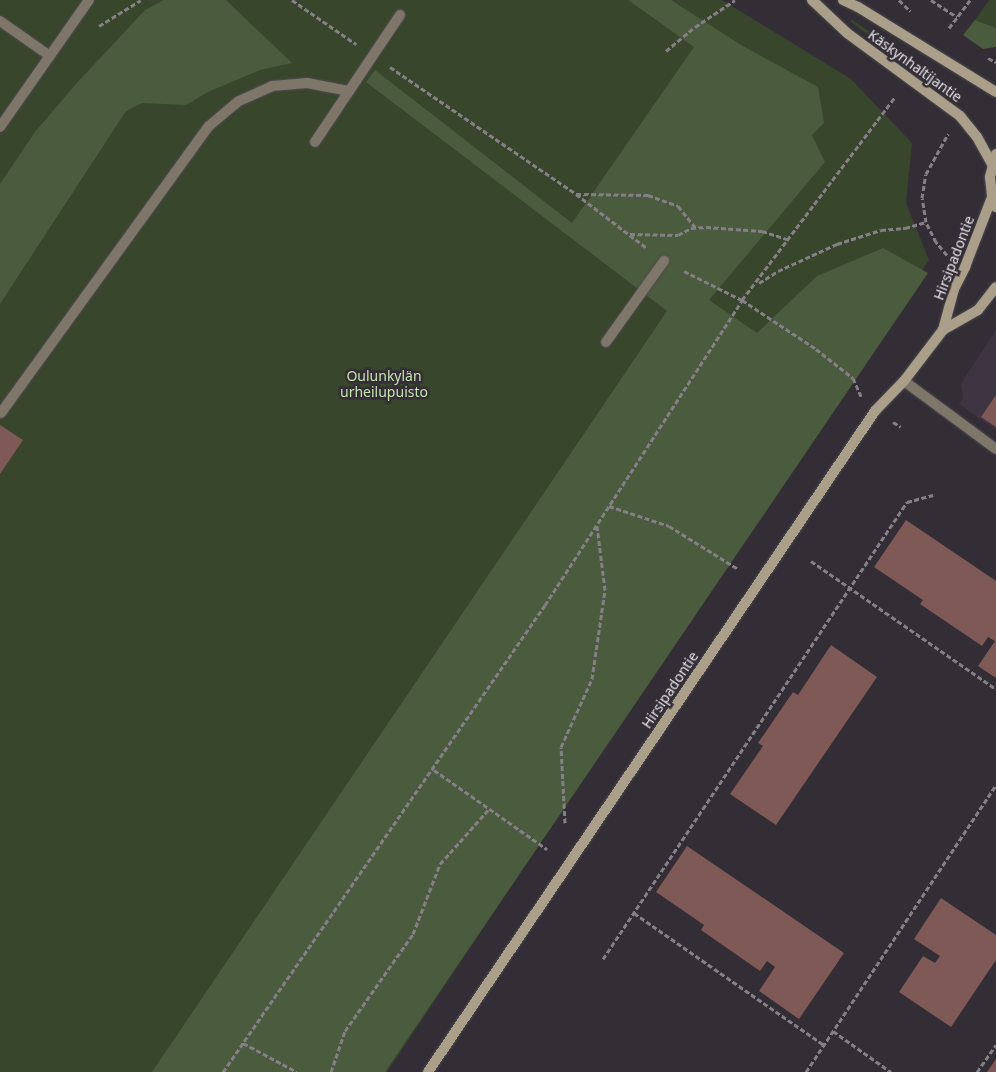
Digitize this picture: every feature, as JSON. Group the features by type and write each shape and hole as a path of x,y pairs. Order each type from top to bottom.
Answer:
{"street":[{"path":"0,127 89,0"},
{"name":"Käskynhaltijantie","path":"812,0 847,33 960,116 977,137 992,164"},
{"name":"Käskynhaltijantie","path":"843,0 996,92"},
{"path":"315,142 400,14"},
{"path":"0,21 50,56"},
{"path":"1,413 209,126 239,101 272,86 307,83 349,91"},
{"path":"996,154 990,177 992,197 996,207"},
{"name":"Hirsipadontie","path":"428,1072 875,410 904,381 942,330 954,289 965,267 992,197"},
{"path":"606,342 664,261"},
{"name":"Hirsipadontie","path":"942,330 978,310 996,286"},
{"path":"904,381 996,449"}],"path":[{"path":"292,0 576,194 664,261 742,300 816,349 853,378 858,393 875,410"},
{"path":"666,51 695,27 735,0"},
{"path":"931,0 957,17"},
{"path":"948,28 970,0"},
{"path":"223,1072 434,770 597,525 742,300 756,284 895,97"},
{"path":"944,252 926,222 922,186 926,174 949,133"},
{"path":"576,194 648,195 678,206 696,228"},
{"path":"756,284 778,270 837,244 881,230 904,228 926,222"},
{"path":"629,234 678,234 696,228 762,232 789,240"},
{"path":"603,959 849,586 907,502 933,495"},
{"path":"609,506 669,526 738,569"},
{"path":"565,823 562,747 592,680 605,590 597,525"},
{"path":"811,560 996,688"},
{"path":"434,770 547,849"},
{"path":"806,1072 996,785"},
{"path":"331,1072 344,1031 413,934 440,864 489,809"},
{"path":"634,913 824,1045"},
{"path":"833,1031 891,1072"},
{"path":"243,1043 297,1072"},
{"path":"977,1072 996,1045"}],"shaded area":[{"path":"996,330 996,430 959,404 963,398 961,384"}],"green space":[{"name":"Oulunkylän urheilupuisto","path":"0,0 722,0 851,79 912,143 906,203 929,260 387,1072 0,1072"},
{"path":"164,0 226,0 292,63 260,70 208,92 186,105 142,103 126,111 0,304 0,184 35,132 75,85 145,10"},
{"path":"628,0 671,0 741,45 818,87 824,123 812,135 825,162 709,300 757,333 817,276 883,248 928,273 385,1072 152,1072 667,311 366,82 375,70 572,223 694,47"},
{"path":"989,0 996,0 996,28 975,20"},
{"path":"851,19 916,64 952,85 948,92 897,57 851,22"},
{"path":"975,20 996,28 996,47 983,49 963,35"}],"building":[{"path":"996,395 996,427 981,417"},
{"path":"0,425 23,440 0,474"},
{"path":"906,520 996,581 996,678 978,666 995,641 988,637 982,646 920,604 923,600 874,567"},
{"path":"831,645 877,677 776,825 730,794 763,746 758,743 793,692 798,695"},
{"path":"687,846 844,953 799,1019 759,991 775,967 767,961 760,971 701,930 704,925 656,892"},
{"path":"941,898 996,935 996,960 951,1027 899,992 923,956 935,963 940,956 914,939"},
{"path":"996,1059 996,1072 987,1072"}]}
